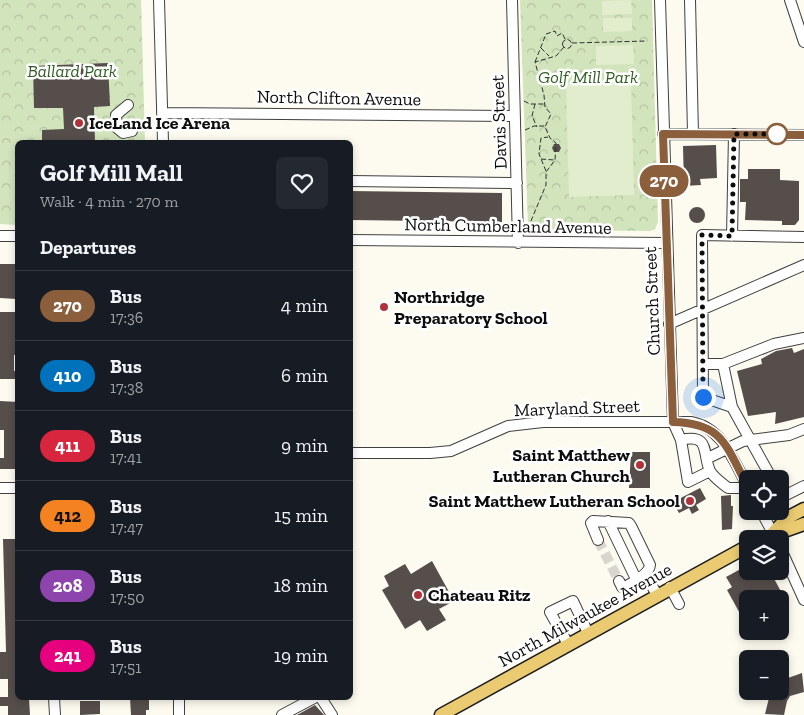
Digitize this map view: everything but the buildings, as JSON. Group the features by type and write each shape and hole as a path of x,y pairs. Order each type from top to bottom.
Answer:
{"main road":[{"path":"776,530 787,518 804,509"},
{"path":"789,531 804,524"},
{"name":"North Milwaukee Avenue","path":"441,715 739,551"}],"street":[{"path":"158,0 164,140"},
{"name":"Davis Street","path":"512,0 518,242"},
{"name":"Church Street","path":"660,0 673,422"},
{"path":"690,0 693,134"},
{"path":"790,0 804,42"},
{"path":"128,105 116,115 117,128 123,133 132,131"},
{"name":"North Clifton Avenue","path":"162,113 515,116"},
{"path":"663,134 804,135"},
{"path":"732,236 734,134"},
{"path":"353,181 517,183"},
{"path":"732,407 703,397 702,235 804,237"},
{"path":"0,236 15,236"},
{"name":"North Cumberland Avenue","path":"353,240 666,243"},
{"path":"669,324 804,265"},
{"path":"703,364 724,364 774,344 804,338"},
{"path":"724,364 732,407 767,470"},
{"name":"Maryland Street","path":"353,453 430,453 452,451 508,426 543,422 691,422 712,429 727,448 739,470"},
{"path":"673,422 682,440 688,482 710,471"},
{"path":"708,458 750,439 789,435 804,429"},
{"path":"682,440 692,438 699,440 708,458 710,471 728,488 739,487"},
{"path":"789,494 804,486"},
{"path":"0,488 15,488"},
{"path":"608,521 641,577 657,595"},
{"path":"598,540 592,522 629,523 650,565 641,577 625,587 622,587 619,581"},
{"path":"789,567 804,600"},
{"path":"670,588 679,604"},
{"path":"568,644 550,612 572,601 588,633"},
{"path":"54,700 55,715"},
{"path":"179,700 179,715"},
{"path":"282,715 310,700"},
{"path":"322,700 332,715"}],"path":[{"path":"535,62 556,56 564,47 563,43 565,40 562,33 558,36 555,31 546,34 535,62 544,95 544,104 551,114 545,126 549,136 556,143 555,160 546,172"},
{"path":"565,40 570,40 572,43 647,40"},
{"path":"564,47 570,47 572,43"},
{"path":"541,48 549,57"},
{"path":"523,101 544,104"},
{"path":"536,104 532,116 537,127"},
{"path":"524,131 528,127 545,126"},
{"path":"528,228 546,185 546,172 539,154 541,138 549,136"},
{"path":"541,159 555,160"}],"green space":[{"name":"Ballard Park","path":"0,0 141,0 145,140 15,140 15,225 0,224"},
{"name":"Golf Mill Park","path":"520,0 652,0 658,222 655,229 650,231 535,230 528,226"},
{"path":"631,0 632,14 602,15 602,1"},
{"path":"603,18 632,18 632,31 603,32"},
{"path":"633,45 634,64 596,65 596,46"},
{"path":"631,80 634,195 569,197 566,82"}],"tunnel":[{"path":"598,540 619,581"}],"bus line":[{"name":"270","path":"739,470 727,448 712,429 702,424 691,422 673,422 663,134 804,135"}],"place":[{"name":"IceLand Ice Arena","path":"79,123"},
{"name":"Northridge Preparatory School","path":"384,307"},
{"name":"Saint Matthew Lutheran Church","path":"640,465"},
{"name":"Saint Matthew Lutheran School","path":"690,501"},
{"name":"Chateau Ritz","path":"418,595"}],"route":[{"path":"703,397 702,235 732,236 734,134 777,134"}]}
